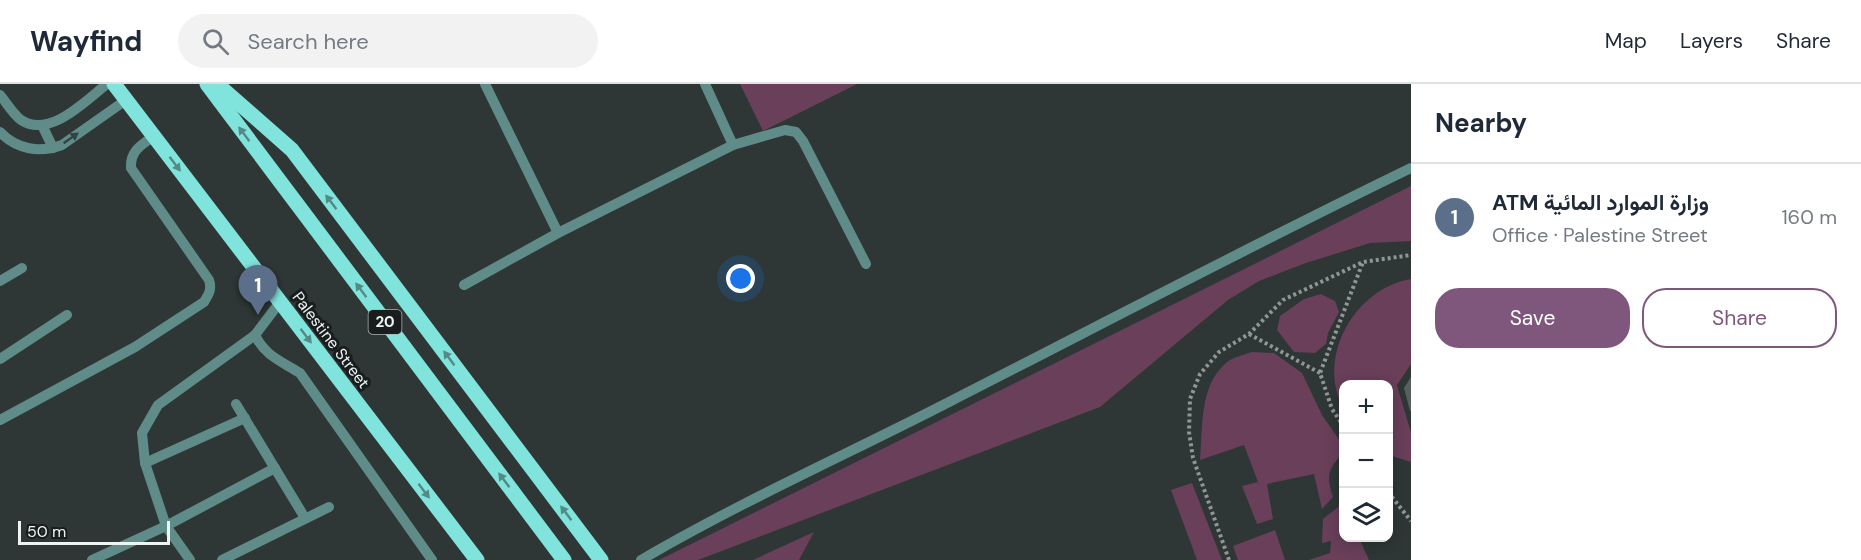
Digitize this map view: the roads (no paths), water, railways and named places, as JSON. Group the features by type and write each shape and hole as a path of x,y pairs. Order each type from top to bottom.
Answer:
{"main road":[{"name":"Palestine Street","path":"114,84 477,560"},
{"name":"20","path":"207,84 564,560"},
{"path":"217,84 292,150 601,560"}],"lane":[{"path":"0,95 21,120 42,124 61,118 106,84"},
{"path":"485,84 558,233"},
{"path":"705,84 733,145"},
{"path":"0,132 21,147 52,148 62,145 126,100"},
{"path":"42,124 52,148"},
{"path":"464,285 558,233 733,145 784,130 796,132 803,141 866,264"},
{"path":"0,420 135,347 204,302 209,294 211,288 209,280 131,168 131,161 137,148 154,136"},
{"path":"641,560 707,522 949,402 1250,246 1411,168"},
{"path":"0,281 22,268"},
{"path":"190,560 166,526 145,463 142,433 158,405 255,335 280,302"},
{"path":"0,359 67,315"},
{"path":"255,335 261,347 278,362 300,373 432,560"},
{"path":"236,404 305,518"},
{"path":"145,463 245,418"},
{"path":"92,560 166,526 275,468"},
{"path":"222,560 328,507"}],"place":[{"name":"ATM وزارة الموارد المائية","path":"258,315"}]}
